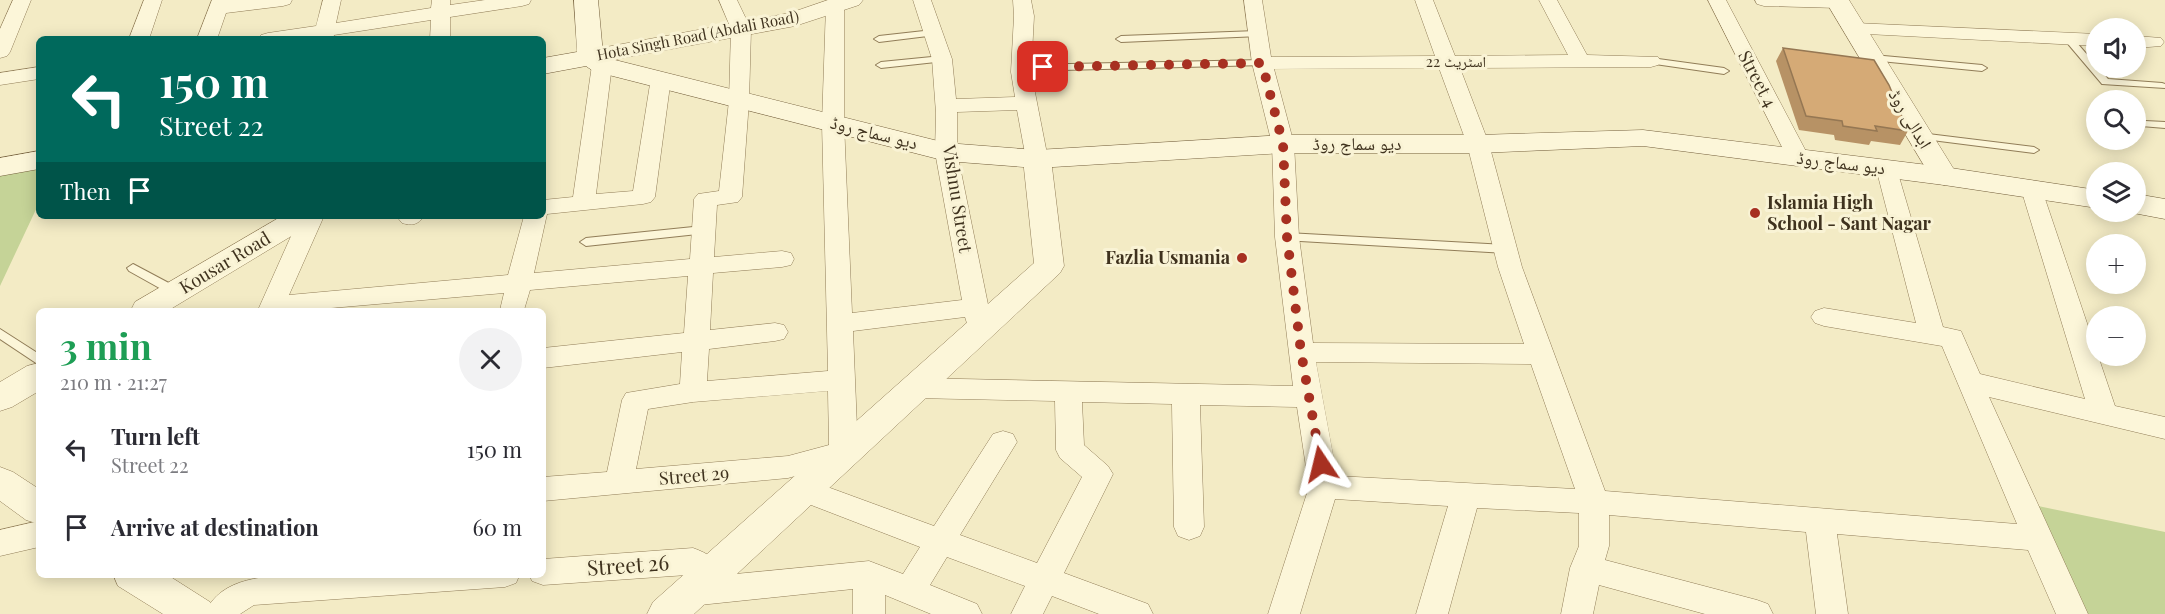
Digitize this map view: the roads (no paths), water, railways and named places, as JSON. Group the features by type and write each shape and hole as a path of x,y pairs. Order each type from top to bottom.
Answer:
{"main road":[{"path":"585,0 596,61"},
{"name":"Hota Singh Road (Abdali Road)","path":"546,66 596,61"},
{"name":"دیو سماج روڈ","path":"596,61 739,101 784,110 946,152 1037,159 1283,144 1478,144 1643,138 1887,168 2086,197"},
{"path":"0,167 36,161"},
{"path":"2146,206 2165,209"}],"street":[{"path":"0,52 22,0"},
{"path":"140,36 153,0"},
{"path":"208,36 219,4 283,0"},
{"path":"332,0 324,35 441,7 522,0"},
{"path":"693,392 706,199 730,198 739,101 741,29 728,0"},
{"name":"Vishnu Street","path":"922,0 942,59 946,152 978,318"},
{"path":"689,593 914,388 978,318 1049,266 1037,159 1025,103 1022,68 1024,16 1022,0"},
{"path":"1253,0 1262,63 1283,144 1287,237 1301,352 1324,487 1284,614"},
{"path":"1424,0 1478,144 1506,249 1540,354 1594,502 1594,546 1586,568 1577,614"},
{"path":"1548,0 1581,62"},
{"name":"Street 4","path":"1717,0 1798,157"},
{"path":"1764,0 1838,1"},
{"name":"ابدالی روڈ","path":"1838,1 1944,176"},
{"path":"828,5 844,452"},
{"name":"Hota Singh Road (Abdali Road)","path":"596,61 741,29 828,5"},
{"path":"440,36 441,7"},
{"path":"1855,29 2086,39"},
{"path":"582,202 596,61"},
{"name":"اسٹریٹ 22","path":"1262,63 1651,61"},
{"path":"0,79 36,73"},
{"path":"546,207 643,197 661,78"},
{"path":"945,106 1025,103"},
{"path":"1887,168 1932,335"},
{"path":"2032,189 2104,414"},
{"name":"Kousar Road","path":"149,308 298,219"},
{"path":"311,219 271,308 352,304 519,283 782,259"},
{"path":"513,308 535,219"},
{"path":"1824,317 1952,338 1969,382 2072,614"},
{"path":"839,324 978,318"},
{"path":"546,358 775,333"},
{"path":"1301,352 1540,354"},
{"path":"0,398 36,377"},
{"path":"619,482 636,400 693,392 841,380"},
{"path":"1969,382 2165,428"},
{"path":"914,388 1309,397"},
{"path":"1027,614 1098,474 1070,450 1068,392"},
{"path":"1186,394 1189,527"},
{"path":"909,591 1003,442"},
{"name":"Street 29","path":"546,489 788,467 844,452"},
{"path":"0,482 36,508"},
{"path":"1324,487 1594,502 2038,538"},
{"path":"803,490 1137,614"},
{"path":"1432,614 1466,495"},
{"path":"1820,520 1832,614"},
{"path":"0,543 36,535"},
{"name":"Street 26","path":"546,572 693,561 689,593"},
{"path":"1586,568 1757,614"},
{"path":"689,593 869,574 966,614"},
{"path":"869,574 869,614"},
{"path":"138,578 196,614"},
{"path":"220,614 232,601 250,592 448,578"}],"lane":[{"path":"879,39 933,33"},
{"path":"1121,39 1257,34"},
{"path":"2068,38 2105,82 2162,86"},
{"path":"1873,58 1982,68"},
{"path":"881,65 942,59"},
{"path":"1651,61 1724,71"},
{"path":"1022,68 1262,63"},
{"path":"2146,124 2165,125"},
{"path":"1920,136 2034,150"},
{"path":"586,242 703,230"},
{"path":"1287,237 1506,249"},
{"path":"133,268 177,292"},
{"path":"0,333 36,358"}],"place":[{"name":"Islamia High School - Sant Nagar","path":"1755,213"},
{"name":"Fazlia Usmania","path":"1242,258"}]}
